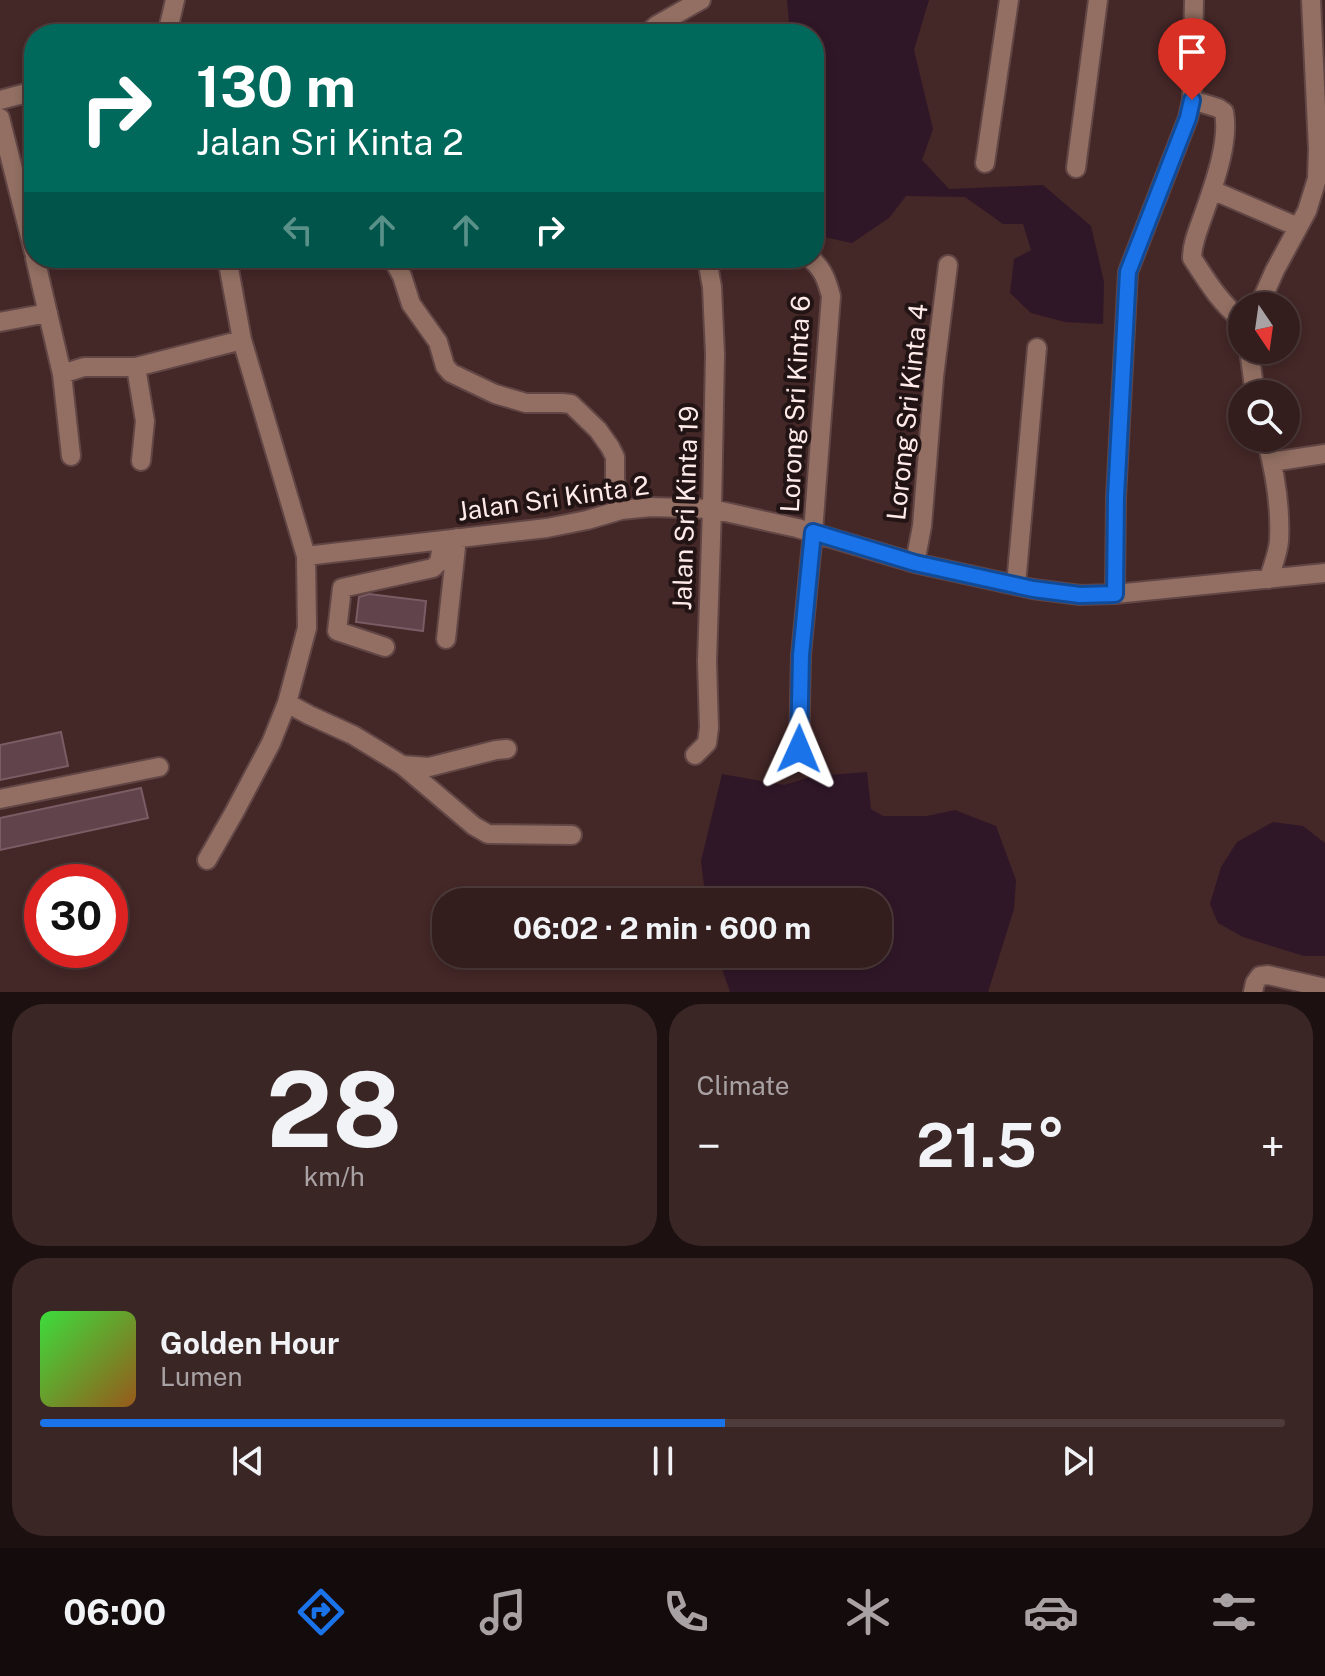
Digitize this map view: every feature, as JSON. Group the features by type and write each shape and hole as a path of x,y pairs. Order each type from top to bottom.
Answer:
{"street":[{"path":"659,24 701,0"},
{"path":"985,163 1009,0"},
{"path":"1076,168 1098,0"},
{"path":"1115,594 1117,481 1128,272 1188,118 1192,100 1194,0"},
{"path":"1265,292 1307,211 1317,179 1311,0"},
{"path":"168,24 171,4"},
{"path":"0,100 24,94"},
{"path":"1192,100 1224,112 1226,120 1223,146 1192,258 1213,292 1228,309"},
{"path":"0,118 24,203"},
{"path":"1212,190 1298,227"},
{"name":"Lorong Sri Kinta 4","path":"915,563 922,526 934,377 948,265"},
{"path":"37,268 62,374 71,456"},
{"path":"207,860 271,743 287,703 307,628 306,556 242,340 229,268"},
{"path":"398,268 411,304 438,342 445,366 451,373 495,394 526,403 571,404 598,430 615,457 615,479 621,510"},
{"name":"Jalan Sri Kinta 19","path":"695,755 707,743 709,728 707,661 715,354 709,268"},
{"name":"Lorong Sri Kinta 6","path":"799,749 801,655 831,296 820,268"},
{"path":"0,322 48,313"},
{"path":"62,374 84,367 136,367 242,340"},
{"path":"1016,585 1037,348"},
{"path":"136,367 145,421 141,461"},
{"path":"1269,579 1279,544 1278,491 1270,452"},
{"path":"1272,462 1325,454"},
{"name":"Jalan Sri Kinta 2","path":"306,556 547,528 621,510 651,507 712,509 813,532 915,563 1051,593 1115,594 1325,573"},
{"path":"337,631 342,588 433,568 450,539"},
{"path":"446,639 450,539"},
{"path":"307,628 337,631 385,647"},
{"path":"287,703 353,735 402,765 474,826 488,834 572,835"},
{"path":"402,765 429,767 507,749"},
{"path":"0,799 159,767"},
{"path":"1253,992 1260,976 1268,975 1325,988"}],"shaded area":[{"path":"787,0 929,0 914,50 933,129 922,160 949,189 1043,185 1091,226 1104,282 1103,324 1065,322 1031,313 1010,293 1014,259 1031,250 1023,224 1003,224 965,197 906,196 889,218 852,243 824,237 824,24 789,23"},
{"path":"867,772 871,809 883,816 927,816 955,810 996,826 1016,880 1014,909 988,992 730,992 722,968 892,968 892,888 704,888 701,861 722,774 784,785 814,776"},
{"path":"1273,822 1303,826 1325,843 1325,956 1304,956 1243,937 1218,923 1210,904 1221,867 1237,842"}],"building":[{"path":"369,594 426,601 423,631 356,622 359,597"},
{"path":"61,732 68,766 0,780 0,745"},
{"path":"141,788 148,818 0,850 0,818"}],"route":[{"path":"799,749 801,655 813,532 915,563 1051,593 1115,594 1116,497 1128,272 1188,118 1192,100"}]}
